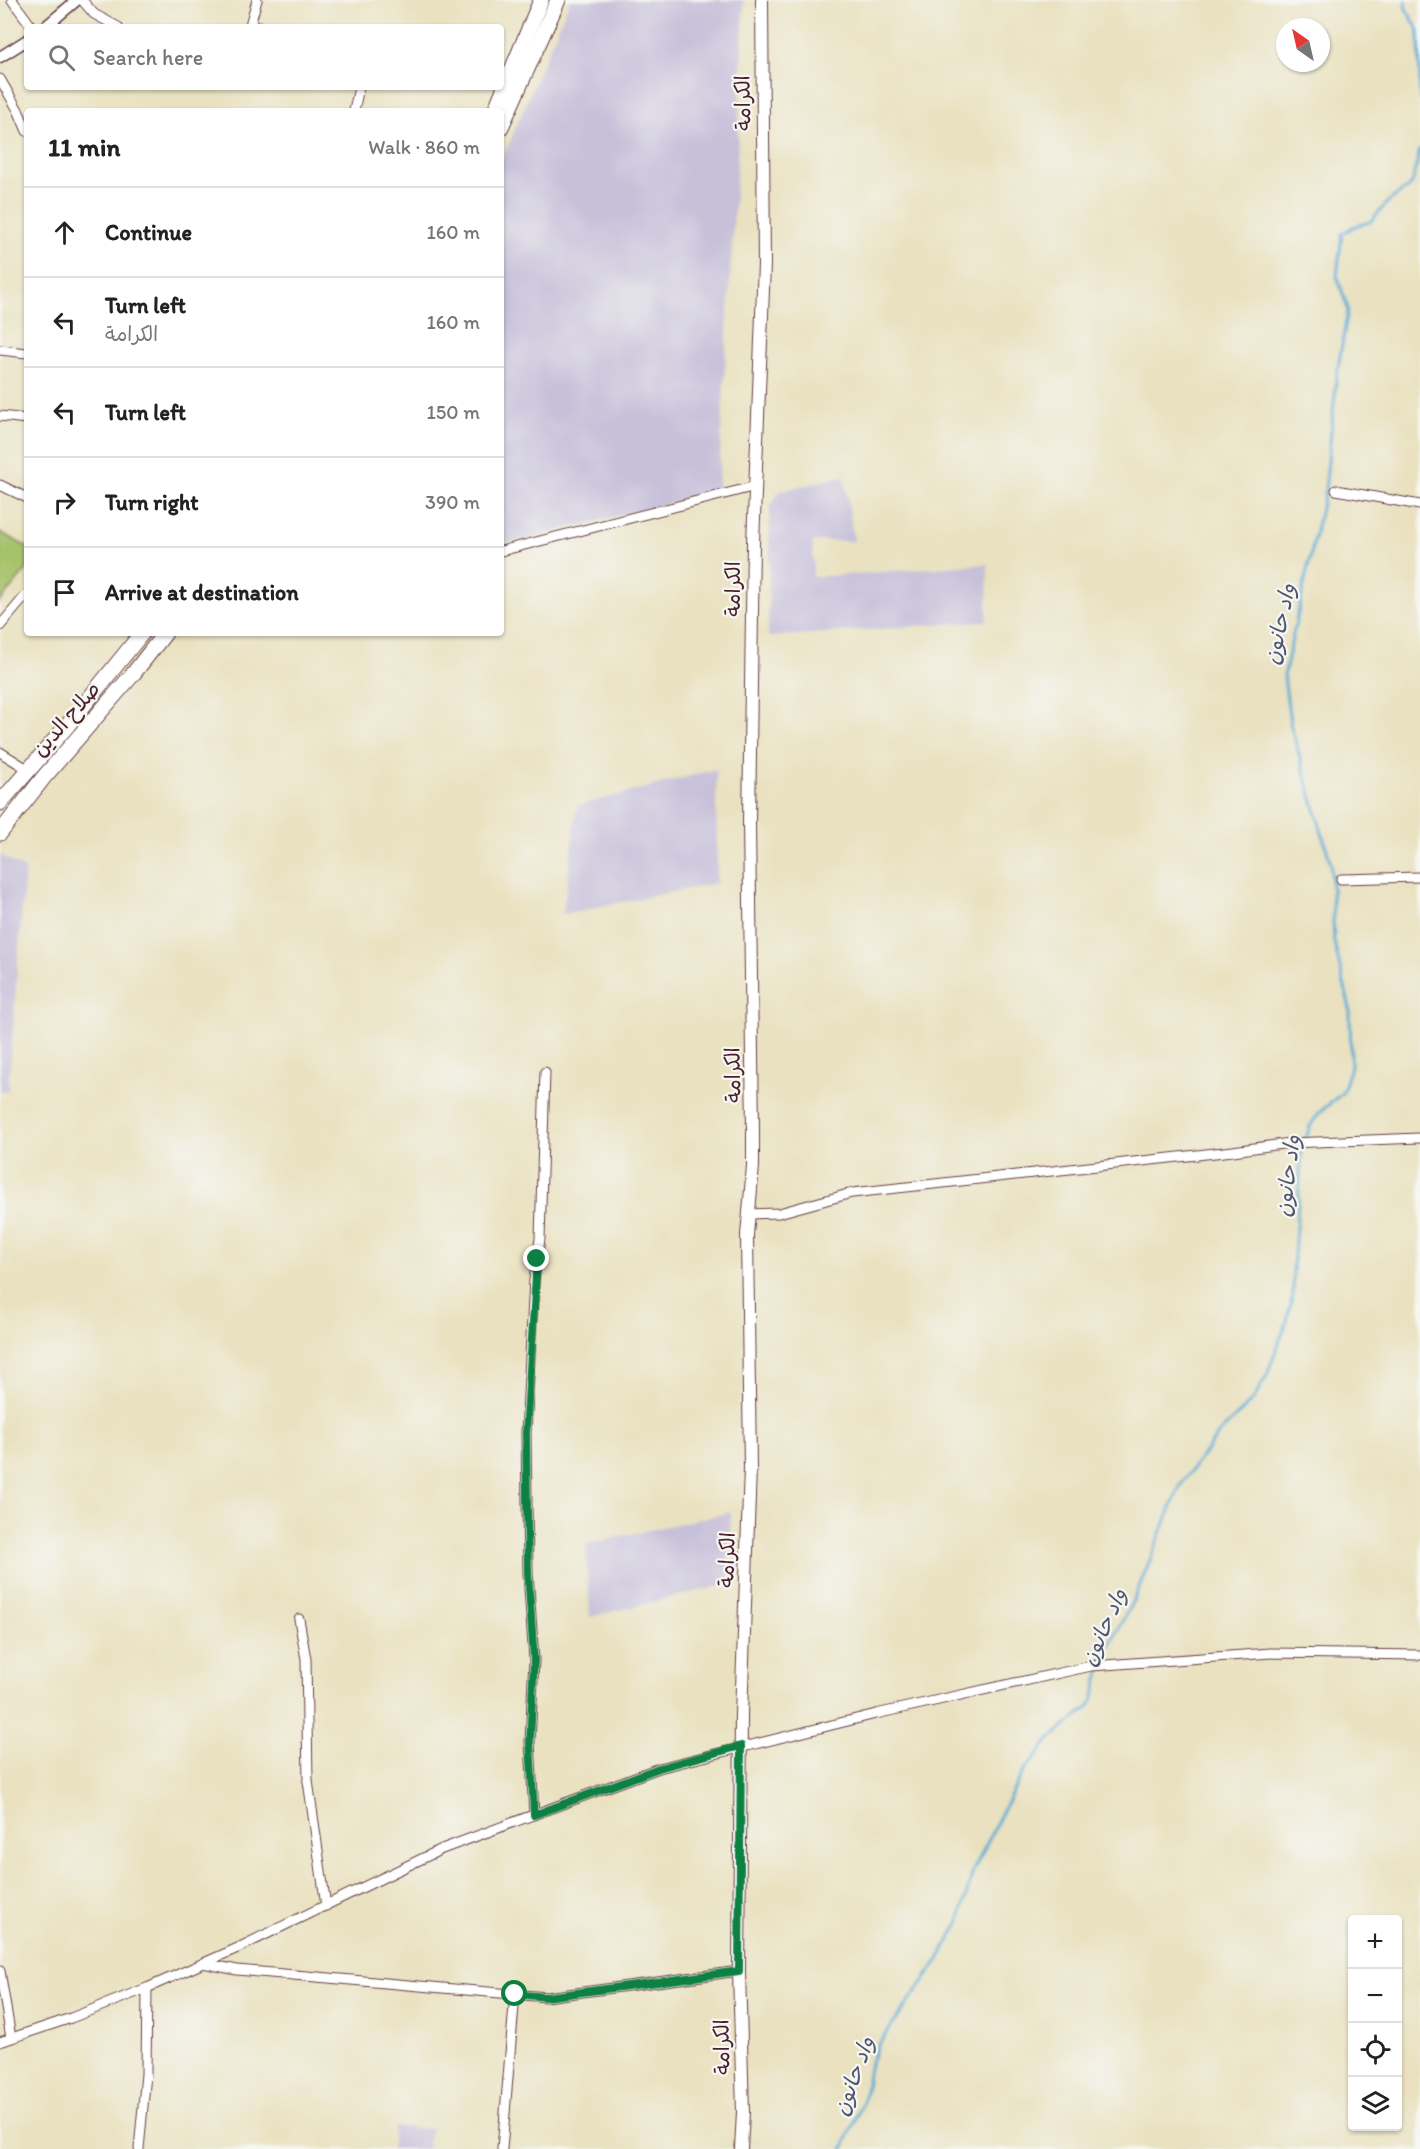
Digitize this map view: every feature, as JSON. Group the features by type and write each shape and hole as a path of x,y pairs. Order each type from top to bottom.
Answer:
{"highway":[{"path":"505,81 541,0"},
{"path":"504,120 558,0"},
{"path":"496,108 502,90"},
{"name":"صلاح الدين","path":"0,803 140,636"},
{"name":"صلاح الدين","path":"0,833 163,636"}],"main road":[{"name":"الكرامة","path":"741,2149 743,2112 739,1971 741,1715 750,1437 747,1235 753,1166 749,823 756,486 764,253 762,0"}],"street":[{"path":"12,0 30,24"},
{"path":"49,24 80,0 94,14 112,24"},
{"path":"250,24 257,0"},
{"path":"0,57 24,42"},
{"path":"0,79 24,124"},
{"path":"355,108 358,90"},
{"path":"0,350 24,353"},
{"path":"0,416 24,419"},
{"path":"0,485 24,497"},
{"path":"504,550 756,486"},
{"path":"1336,490 1420,505"},
{"path":"0,626 24,598"},
{"path":"0,752 29,770"},
{"path":"1341,879 1420,878"},
{"path":"534,1815 530,1742 534,1660 528,1573 526,1433 534,1280 540,1239 545,1072"},
{"path":"749,1214 780,1213 852,1193 1311,1141 1420,1138"},
{"path":"299,1618 306,1659 308,1781 326,1906"},
{"path":"0,2049 0,2042 71,2019 202,1964 442,1849 659,1768 741,1746 1091,1666 1271,1653 1420,1655"},
{"path":"202,1964 237,1970 546,1997 739,1971"},
{"path":"0,1971 11,2038"},
{"path":"139,2149 146,2074 147,1988"},
{"path":"502,2149 515,1994"}],"shaded area":[{"path":"570,0 744,0 718,491 504,544 504,155"},
{"path":"844,476 854,541 813,541 813,577 988,564 987,621 768,637 770,507 780,491"},
{"path":"716,769 717,883 563,914 577,806"},
{"path":"0,855 25,869 8,1092 0,1091"},
{"path":"731,1512 728,1584 590,1617 586,1544"},
{"path":"394,2126 431,2129 427,2149 392,2149"}],"green space":[{"path":"0,532 24,545 24,573 0,602"}],"waterway":[{"name":"واد حانون","path":"1406,0 1405,7 1419,31 1420,99"},
{"name":"واد حانون","path":"843,2149 864,2099 869,2067 878,2045 938,1961 959,1923 973,1871 1005,1806 1024,1771 1051,1738 1088,1708 1093,1701 1104,1655 1135,1597 1180,1486 1220,1432 1253,1400 1267,1375 1287,1321 1293,1294 1302,1151 1310,1126 1319,1113 1343,1092 1351,1066 1350,1009 1334,942 1331,864 1290,723 1284,676 1325,490 1337,374 1348,309 1337,276 1342,234 1353,227 1370,222 1389,201 1412,184 1420,149"}],"route":[{"path":"515,1994 546,1997 739,1971 741,1746 659,1768 534,1815 530,1742 534,1660 528,1573 526,1433 537,1259"}]}
